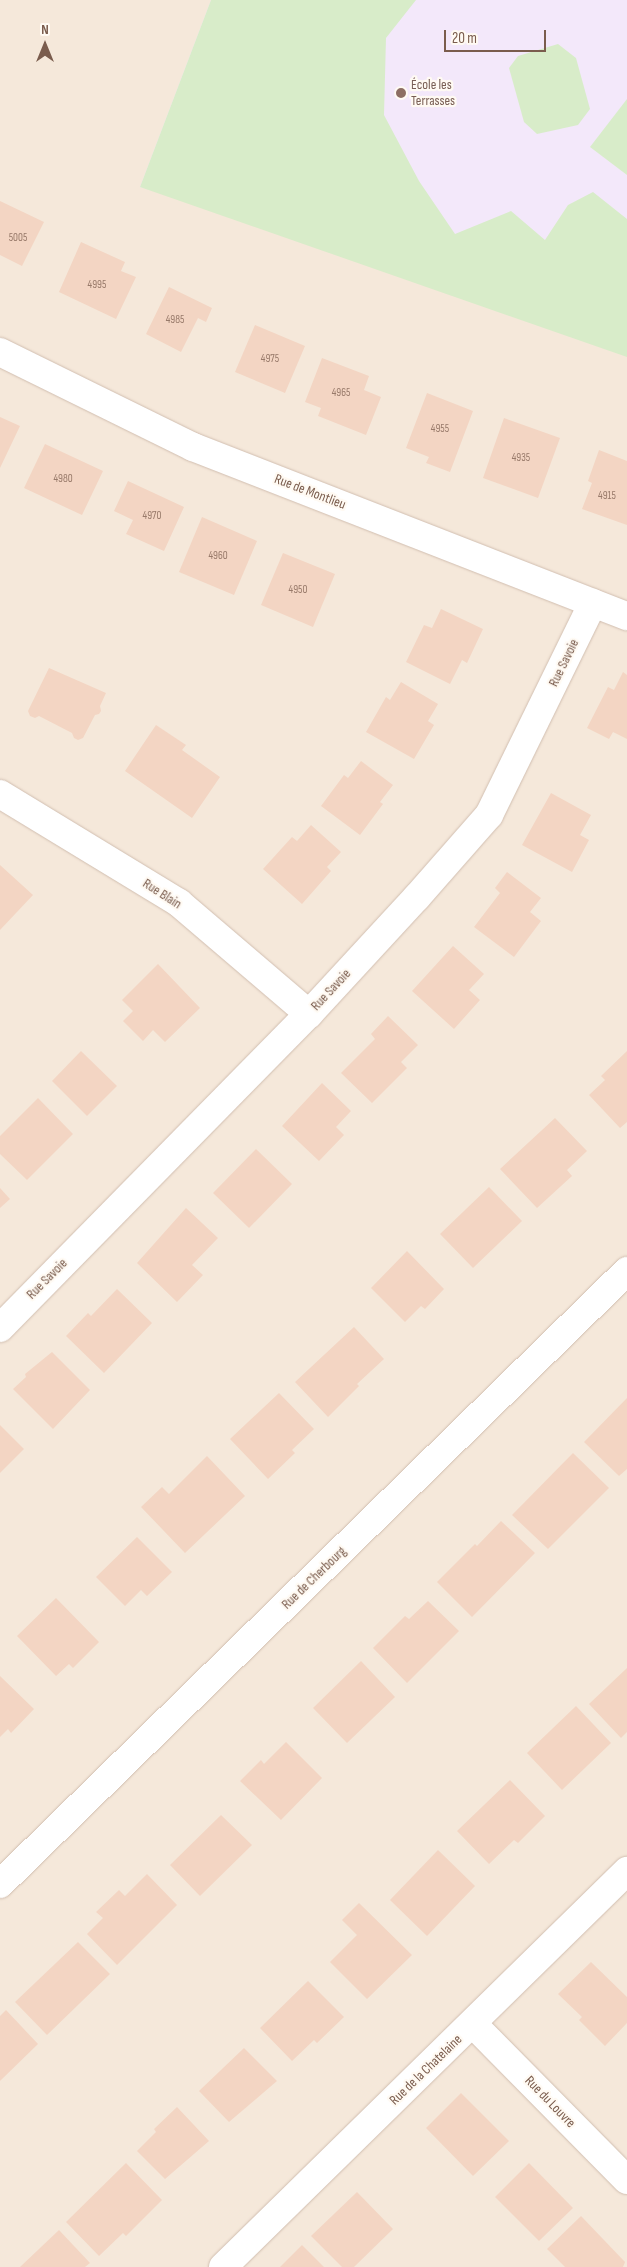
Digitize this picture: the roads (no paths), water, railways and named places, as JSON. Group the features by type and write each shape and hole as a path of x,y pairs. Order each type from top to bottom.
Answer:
{"street":[{"name":"Rue de Montlieu","path":"0,352 193,447 627,616"},
{"name":"Rue Savoie","path":"0,1328 309,1014 418,897 489,815 593,603"},
{"name":"Rue Blain","path":"0,794 179,903 309,1014"},
{"name":"Rue de Cherbourg","path":"0,1884 627,1271"},
{"name":"Rue de la Chatelaine","path":"223,2267 474,2024 627,1871"},
{"name":"Rue du Louvre","path":"474,2024 627,2180"}],"place":[{"name":"École les Terrasses","path":"401,93"}]}
